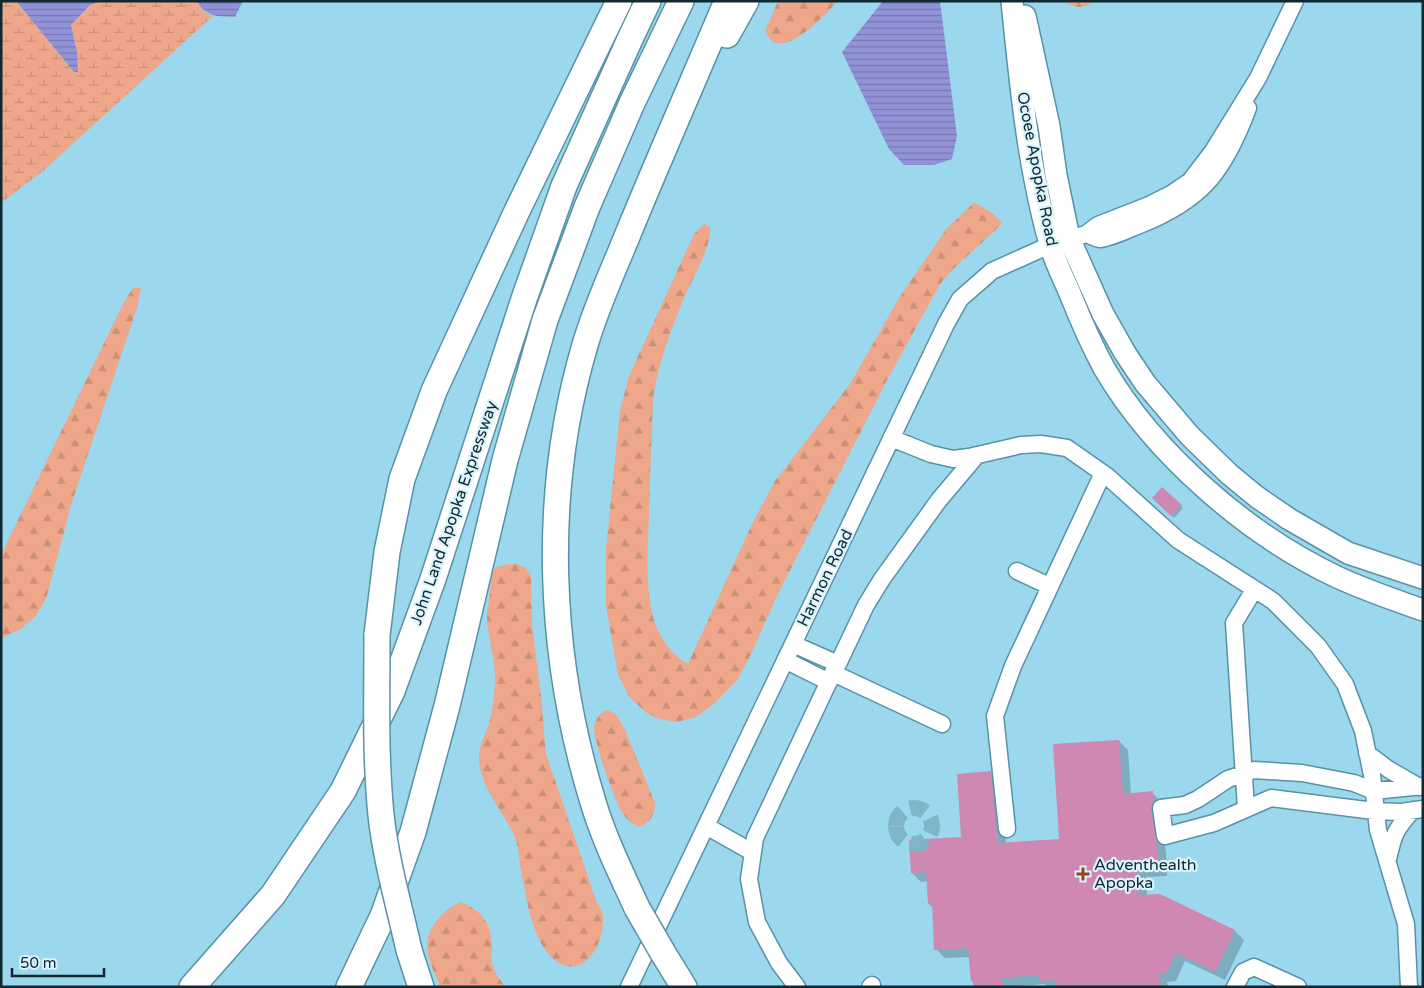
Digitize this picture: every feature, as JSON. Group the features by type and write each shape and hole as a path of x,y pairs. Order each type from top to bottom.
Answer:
{"highway":[{"path":"421,987 409,950 385,845 381,814 377,742 378,635 387,552 402,479 434,391 517,210 619,1"},
{"name":"John Land Apopka Expressway","path":"192,987 273,895 343,791 392,691 433,579 525,296 564,186 648,1"},
{"name":"John Land Apopka Expressway","path":"349,987 383,916 413,832 446,706 505,460 545,320 587,207 632,103 681,1"},
{"path":"684,987 662,953 637,908 614,858 593,804 573,724 560,654 556,588 556,531 566,431 585,346 603,294 727,1"},
{"path":"678,119 746,1"}],"main road":[{"name":"Ocoee Apopka Road","path":"1012,1 1020,90 1036,179 1068,239 1103,314 1145,383 1189,435 1229,474 1288,519 1348,553 1423,578"},
{"name":"Ocoee Apopka Road","path":"1022,1 1049,126 1056,176 1085,332 1105,369 1135,413 1169,452 1202,486 1242,519 1276,543 1337,577 1423,610"}],"street":[{"name":"Harmon Road","path":"629,987 891,438 960,299 992,271 1149,205 1164,198 1190,181 1213,151 1258,78 1295,1"},
{"path":"891,438 931,454 953,458 1020,445 1041,444 1067,448 1103,473 1178,540 1282,608 1318,646 1345,684 1363,731 1374,791 1374,811 1378,830 1406,924 1409,987"},
{"path":"797,987 779,963 757,922 748,879 755,838 866,605 882,579 939,500 976,455"},
{"path":"1007,829 996,716 1012,666 1103,473"},
{"path":"1017,571 1049,586"},
{"path":"1246,808 1234,623 1254,590"},
{"path":"793,644 835,670 942,724"},
{"path":"785,660 835,670"},
{"path":"1367,753 1388,770 1421,786"},
{"path":"1418,810 1374,811 1271,798 1214,823 1165,836 1161,808 1184,805 1198,799 1243,772 1254,770 1302,773 1354,782 1374,791 1421,786"},
{"path":"1388,859 1397,827 1418,810"},
{"path":"706,826 752,852"},
{"path":"1235,987 1244,972 1254,967 1298,987"}],"green space":[{"path":"1,1 16,1 74,72 77,52 71,25 90,5 102,1 197,1 206,13 213,16 43,171 1,203"},
{"path":"778,1 837,1 808,30 788,42 779,44 772,41 765,31"},
{"path":"1063,1 1094,1 1086,6 1079,7"},
{"path":"974,203 998,218 1002,224 951,271 941,283 885,384 777,596 738,679 715,703 696,717 677,722 660,719 648,714 630,698 618,675 606,606 606,548 620,411 629,376 694,234 704,224 710,227 705,253 674,322 655,385 648,554 649,596 655,623 668,647 677,657 688,664 752,524 775,481 850,384 899,298 947,228"},
{"path":"133,288 141,288 137,308 72,502 46,599 35,617 19,630 1,638 1,555 123,304"},
{"path":"517,564 526,568 531,576 532,625 546,754 596,900 603,915 599,942 586,961 577,966 567,966 557,962 540,942 529,909 515,838 482,777 480,766 480,748 489,724 495,688 495,668 487,616 492,575 495,568"},
{"path":"607,710 616,714 626,732 655,803 652,817 640,827 630,822 621,810 608,780 597,743 594,728 595,722"},
{"path":"461,902 480,914 488,924 493,966 506,987 441,987 430,960 427,943 433,927 446,910"}],"water":[{"path":"16,1 102,1 90,5 71,25 77,52 78,72 74,72"},
{"path":"197,1 243,1 235,17 213,15 205,11"},
{"path":"883,1 940,1 957,136 952,159 934,165 904,165 889,149 842,52"}],"building":[{"path":"1162,487 1182,505 1171,516 1152,498"},
{"path":"1119,740 1123,794 1153,791 1154,801 1151,809 1159,867 1137,869 1139,895 1160,894 1235,930 1215,972 1176,953 1167,972 1159,974 1160,987 1056,987 1056,980 1039,981 1039,975 1002,978 1003,987 973,987 968,948 934,950 932,904 928,904 926,872 911,873 909,840 961,837 957,774 991,771 998,843 1059,839 1053,744"}],"tunnel":[{"path":"914,808 927,813 932,826 927,839 914,844 901,839 896,826 901,813 914,808"}],"place":[{"name":"Adventhealth Apopka","path":"1083,874"}]}
